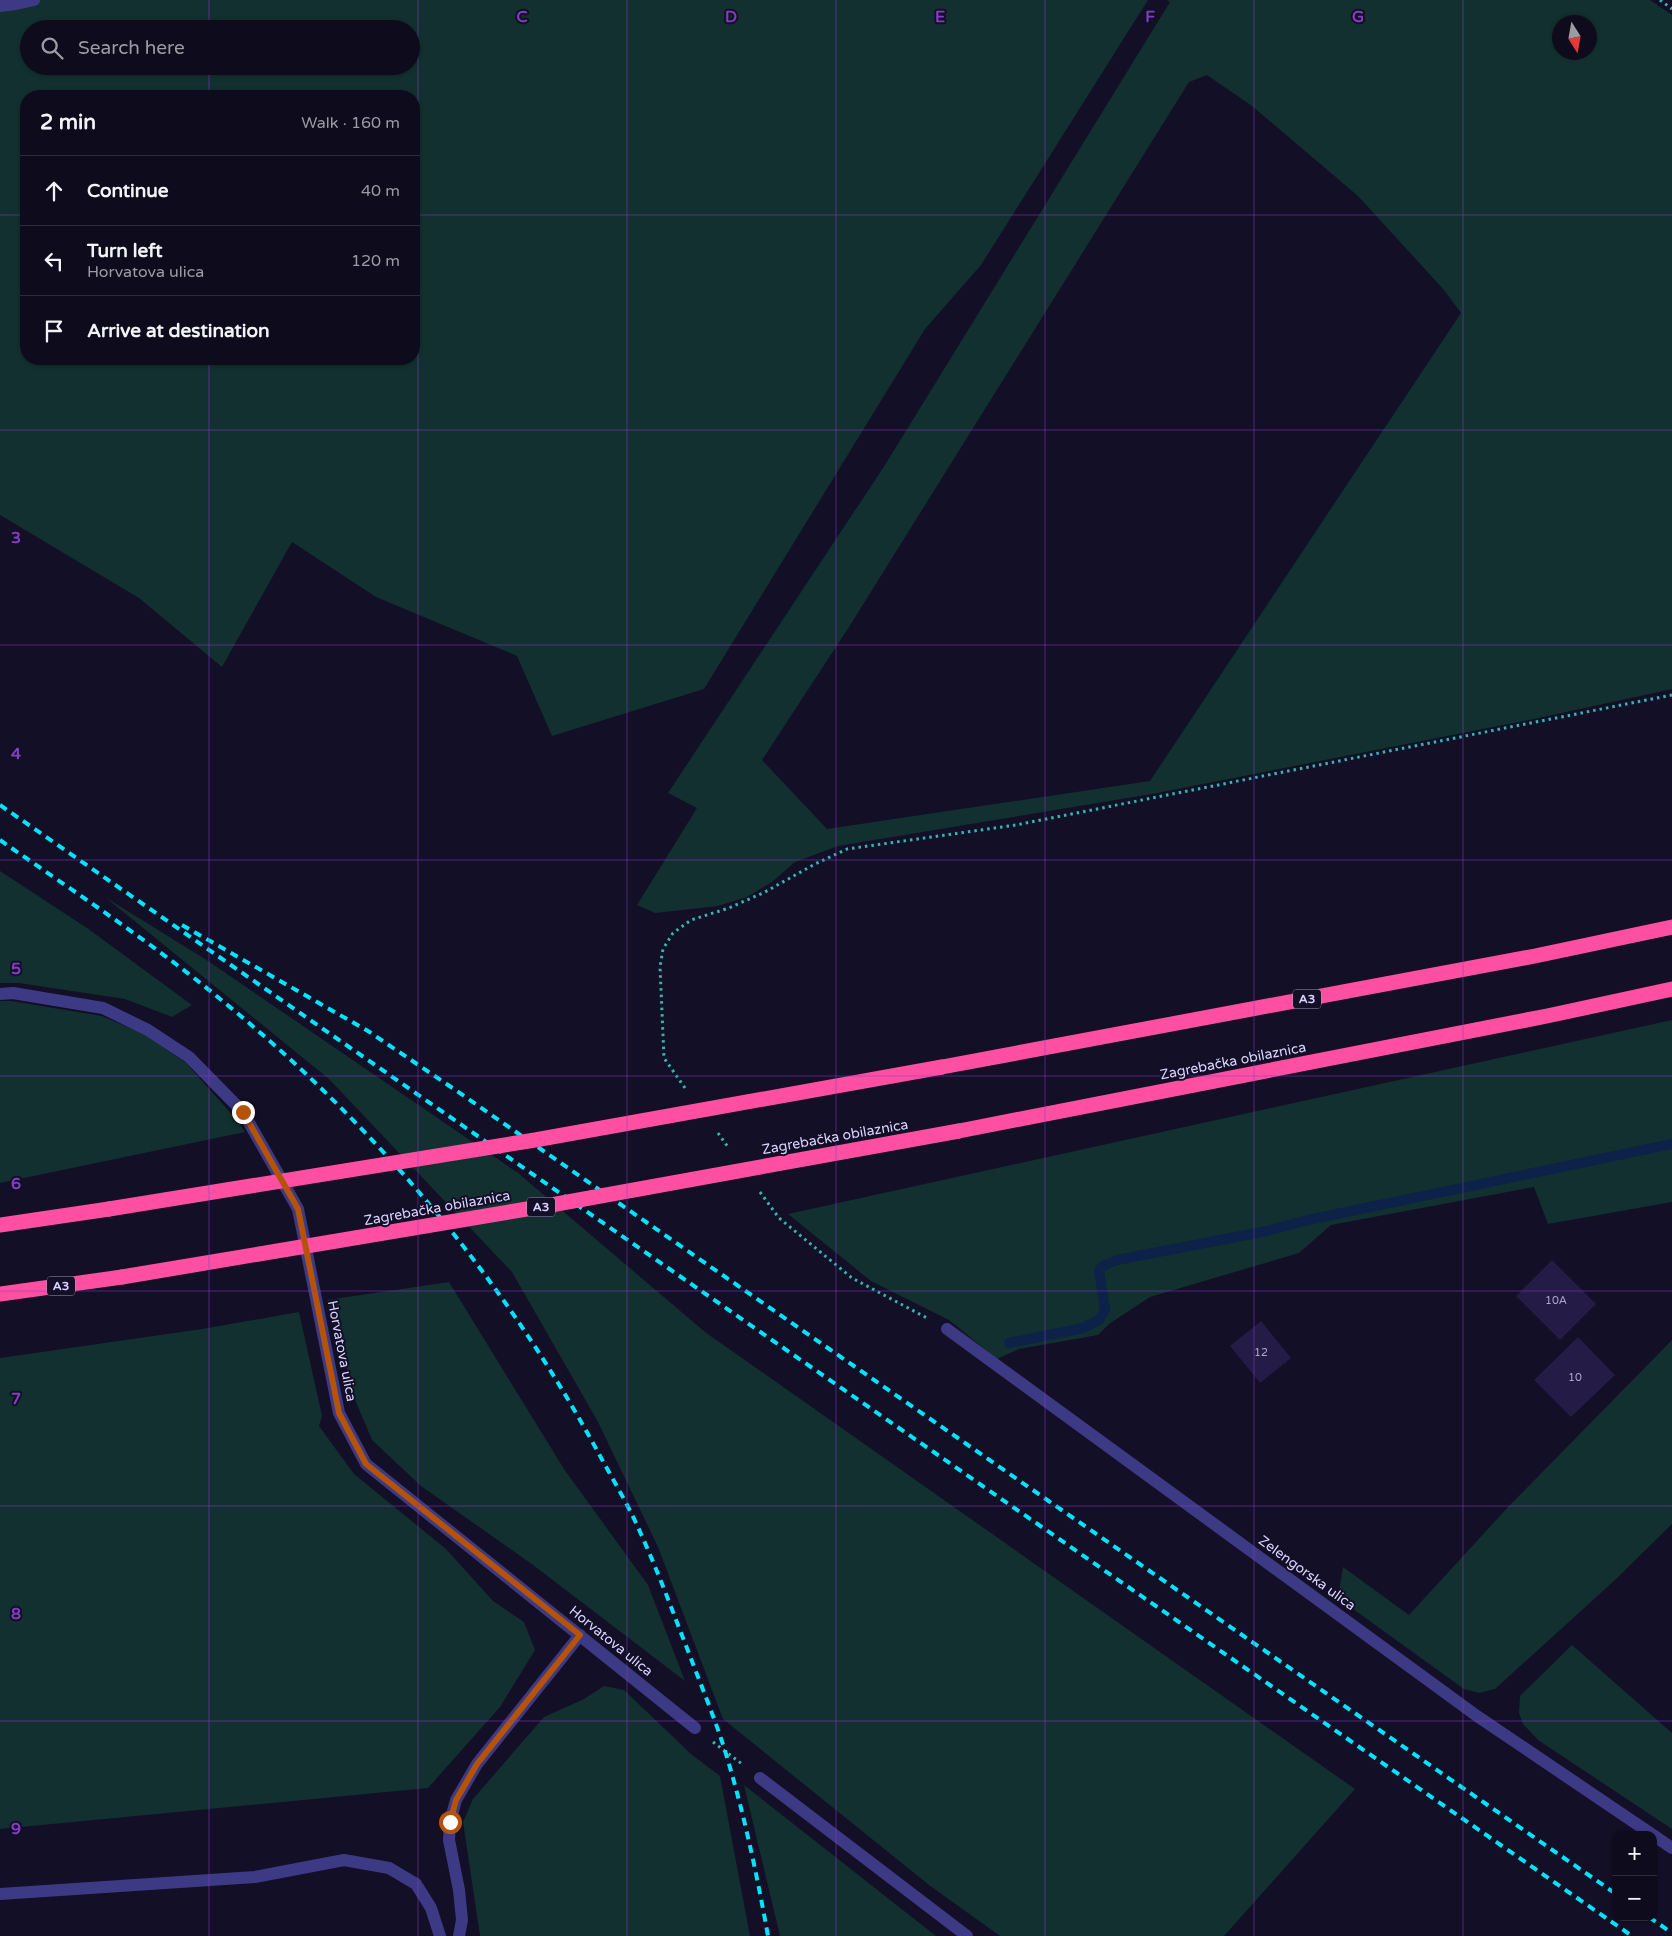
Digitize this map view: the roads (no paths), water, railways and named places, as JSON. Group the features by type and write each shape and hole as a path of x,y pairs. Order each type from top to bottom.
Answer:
{"highway":[{"name":"A3","path":"0,1225 534,1140 942,1067 1535,956 1672,927"},
{"name":"Zagrebačka obilaznica","path":"0,1294 122,1277 551,1205 959,1131 1547,1016 1672,989"}],"street":[{"path":"0,6 34,0"},
{"name":"Horvatova ulica","path":"0,994 12,994 103,1008 148,1030 190,1057 243,1112 298,1209 339,1413 366,1464 695,1728"},
{"name":"Zelengorska ulica","path":"947,1330 1477,1716 1647,1831"},
{"path":"460,1936 462,1920 459,1890 450,1840 450,1822 456,1800 477,1764 580,1635"},
{"path":"760,1778 967,1936"},
{"name":"Zelengorska ulica","path":"1657,1838 1672,1848"},
{"path":"0,1894 255,1878 344,1860 389,1868 416,1884 431,1908 440,1936"}],"waterway":[{"path":"1009,1343 1083,1328 1099,1320 1105,1310 1099,1270 1103,1266 1117,1260 1267,1231 1308,1220 1672,1144"}],"railway":[{"path":"0,805 1632,1936"},
{"path":"0,840 171,960 281,1051 335,1102 386,1155 434,1210 480,1268 562,1390 621,1493 660,1579 726,1754 750,1844 768,1936"},
{"path":"182,925 368,1031 454,1089 1612,1891"},
{"path":"1655,1921 1672,1933"}]}
